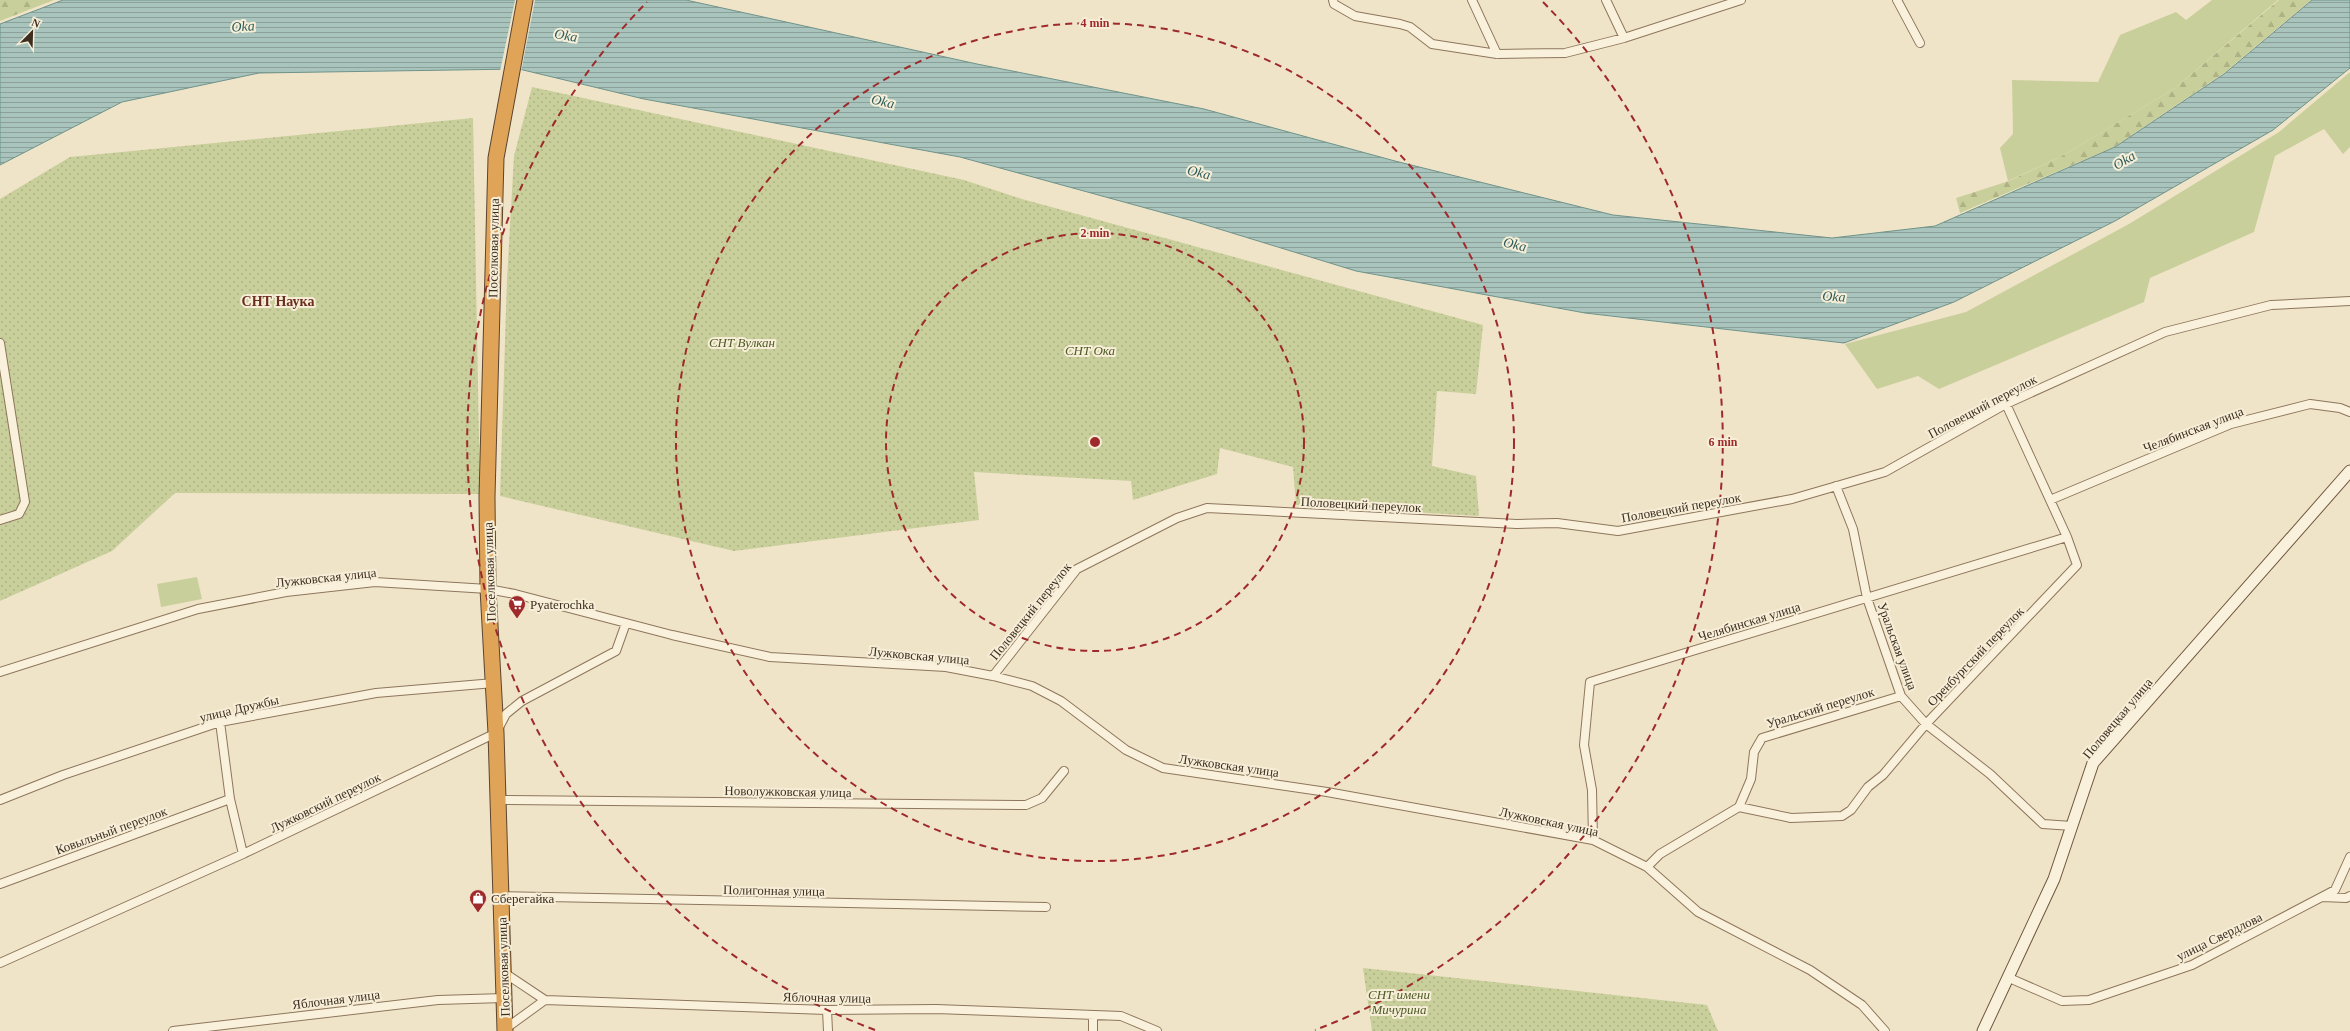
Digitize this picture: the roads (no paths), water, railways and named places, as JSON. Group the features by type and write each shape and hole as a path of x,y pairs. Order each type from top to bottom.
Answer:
{"highway":[{"name":"Поселковая улица","path":"505,1030 496,733 488,589 487,497 495,178 503,113 525,0"}],"street":[{"path":"1472,0 1497,54"},
{"path":"1606,0 1624,38"},
{"path":"1333,2 1355,16 1400,24 1410,28 1432,44 1497,54 1565,53 1624,38 1742,0"},
{"path":"1897,0 1920,43"},
{"name":"Половецкий переулок","path":"993,676 1077,569 1177,518 1207,508 1517,524 1557,523 1618,531 1792,499 1885,472 2006,404 2165,332 2271,305 2350,301"},
{"path":"0,343 25,502 19,514 0,520"},
{"name":"Оренбургский переулок","path":"1739,807 1792,818 1842,816 1850,810 1868,786 1883,775 1926,724 2077,565 2067,537 2006,404"},
{"name":"Челябинская улица","path":"2050,500 2231,424 2310,404 2340,408 2350,412"},
{"name":"Половецкая улица","path":"1983,1031 2054,879 2093,763 2350,471"},
{"name":"Уральская улица","path":"1836,486 1853,529 1867,598 1901,696 1926,724 1990,774 2043,824 2072,826"},
{"name":"Челябинская улица","path":"1593,840 1592,790 1584,745 1590,682 2067,537"},
{"name":"Лужковская улица","path":"0,672 198,610 286,592 375,582 488,589 770,656 946,667 993,676 1032,686 1061,701 1126,750 1162,768 1327,792 1593,840 1647,867 1698,912 1810,970 1862,1005 1886,1031"},
{"path":"496,733 506,714 522,701 616,651 626,623"},
{"name":"улица Дружбы","path":"0,800 63,775 220,722 376,693 494,682"},
{"name":"Уральский переулок","path":"1739,807 1751,779 1754,752 1762,738 1901,696"},
{"path":"220,722 230,799 243,854"},
{"name":"Лужковский переулок","path":"0,964 243,854 496,733"},
{"name":"Новолужковская улица","path":"498,800 1026,806 1042,798 1064,772"},
{"name":"Ковыльный переулок","path":"0,884 230,799"},
{"path":"1647,867 1660,854 1739,807"},
{"name":"улица Свердлова","path":"2007,977 2062,1001 2089,1000 2192,965 2335,890 2350,857"},
{"name":"Полигонная улица","path":"501,896 1046,907"},
{"path":"2321,898 2350,896"},
{"path":"503,972 545,1000 505,1030"},
{"name":"Яблочная улица","path":"175,1031 438,1000 504,998"},
{"name":"Яблочная улица","path":"545,1000 827,1010 936,1009 1121,1016 1157,1031"},
{"path":"827,1010 828,1031"},
{"path":"1093,1015 1093,1031"}],"water":[{"name":"Oka","path":"63,0 686,0 977,64 1204,109 1395,161 1613,215 1832,238 1935,226 2115,147 2224,74 2312,0 2350,0 2350,68 2273,130 2115,221 1954,302 1844,343 1585,313 1356,271 1193,221 960,157 644,99 519,69 259,73 122,102 0,165 0,24"}],"place":[{"name":"Pyaterochka","path":"517,619"},
{"name":"Сберегайка","path":"478,913"}],"district":[{"name":"СНТ Наука","path":"278,301"}],"park label":[{"name":"СНТ Вулкан","path":"742,342"},
{"name":"СНТ Ока","path":"1090,350"},
{"name":"СНТ имени Мичурина","path":"1399,1002"}]}
